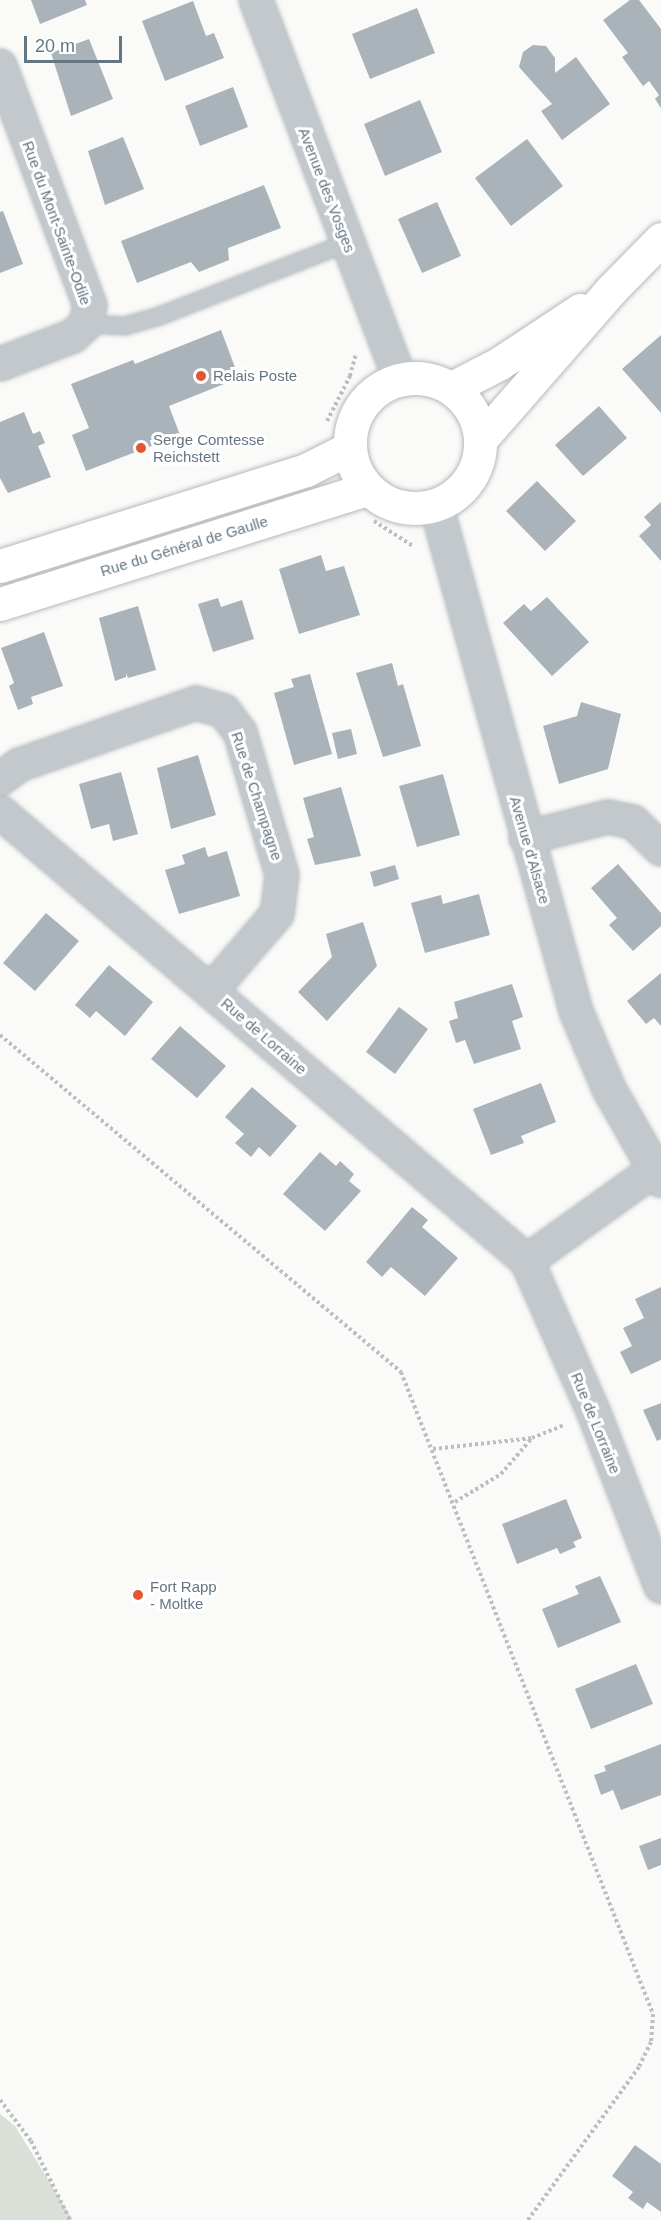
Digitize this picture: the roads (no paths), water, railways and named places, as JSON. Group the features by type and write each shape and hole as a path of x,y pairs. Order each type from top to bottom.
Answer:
{"main road":[{"path":"481,439 612,289 661,239"},
{"path":"452,388 500,363 612,289"},
{"path":"421,377 452,388 470,406 481,439 478,460 470,479 455,495 436,505 400,506 368,489 356,470 350,448 357,412 383,385 400,379 421,377"},
{"path":"0,566 306,470 350,448"},
{"name":"Rue du Général de Gaulle","path":"0,604 368,489"}],"street":[{"name":"Avenue des Vosges","path":"256,0 400,379"},
{"name":"Rue du Mont-Sainte-Odile","path":"0,66 90,306 86,324 73,336 0,364"},
{"name":"Avenue d'Alsace","path":"436,505 526,838 576,1011 609,1089 657,1175"},
{"name":"Rue de Champagne","path":"0,779 19,765 196,704 224,711 240,732 282,875 277,914 210,991"},
{"name":"Rue de Lorraine","path":"0,812 527,1261 594,1413 661,1587"},
{"path":"526,838 608,817 633,822 661,849"},
{"path":"527,1261 657,1175"}],"lane":[{"path":"86,324 125,326 157,316 347,243"}],"place":[{"name":"Relais Poste","path":"201,376"},
{"name":"Serge Comtesse Reichstett","path":"141,448"},
{"name":"Fort Rapp - Moltke","path":"138,1595"}]}
